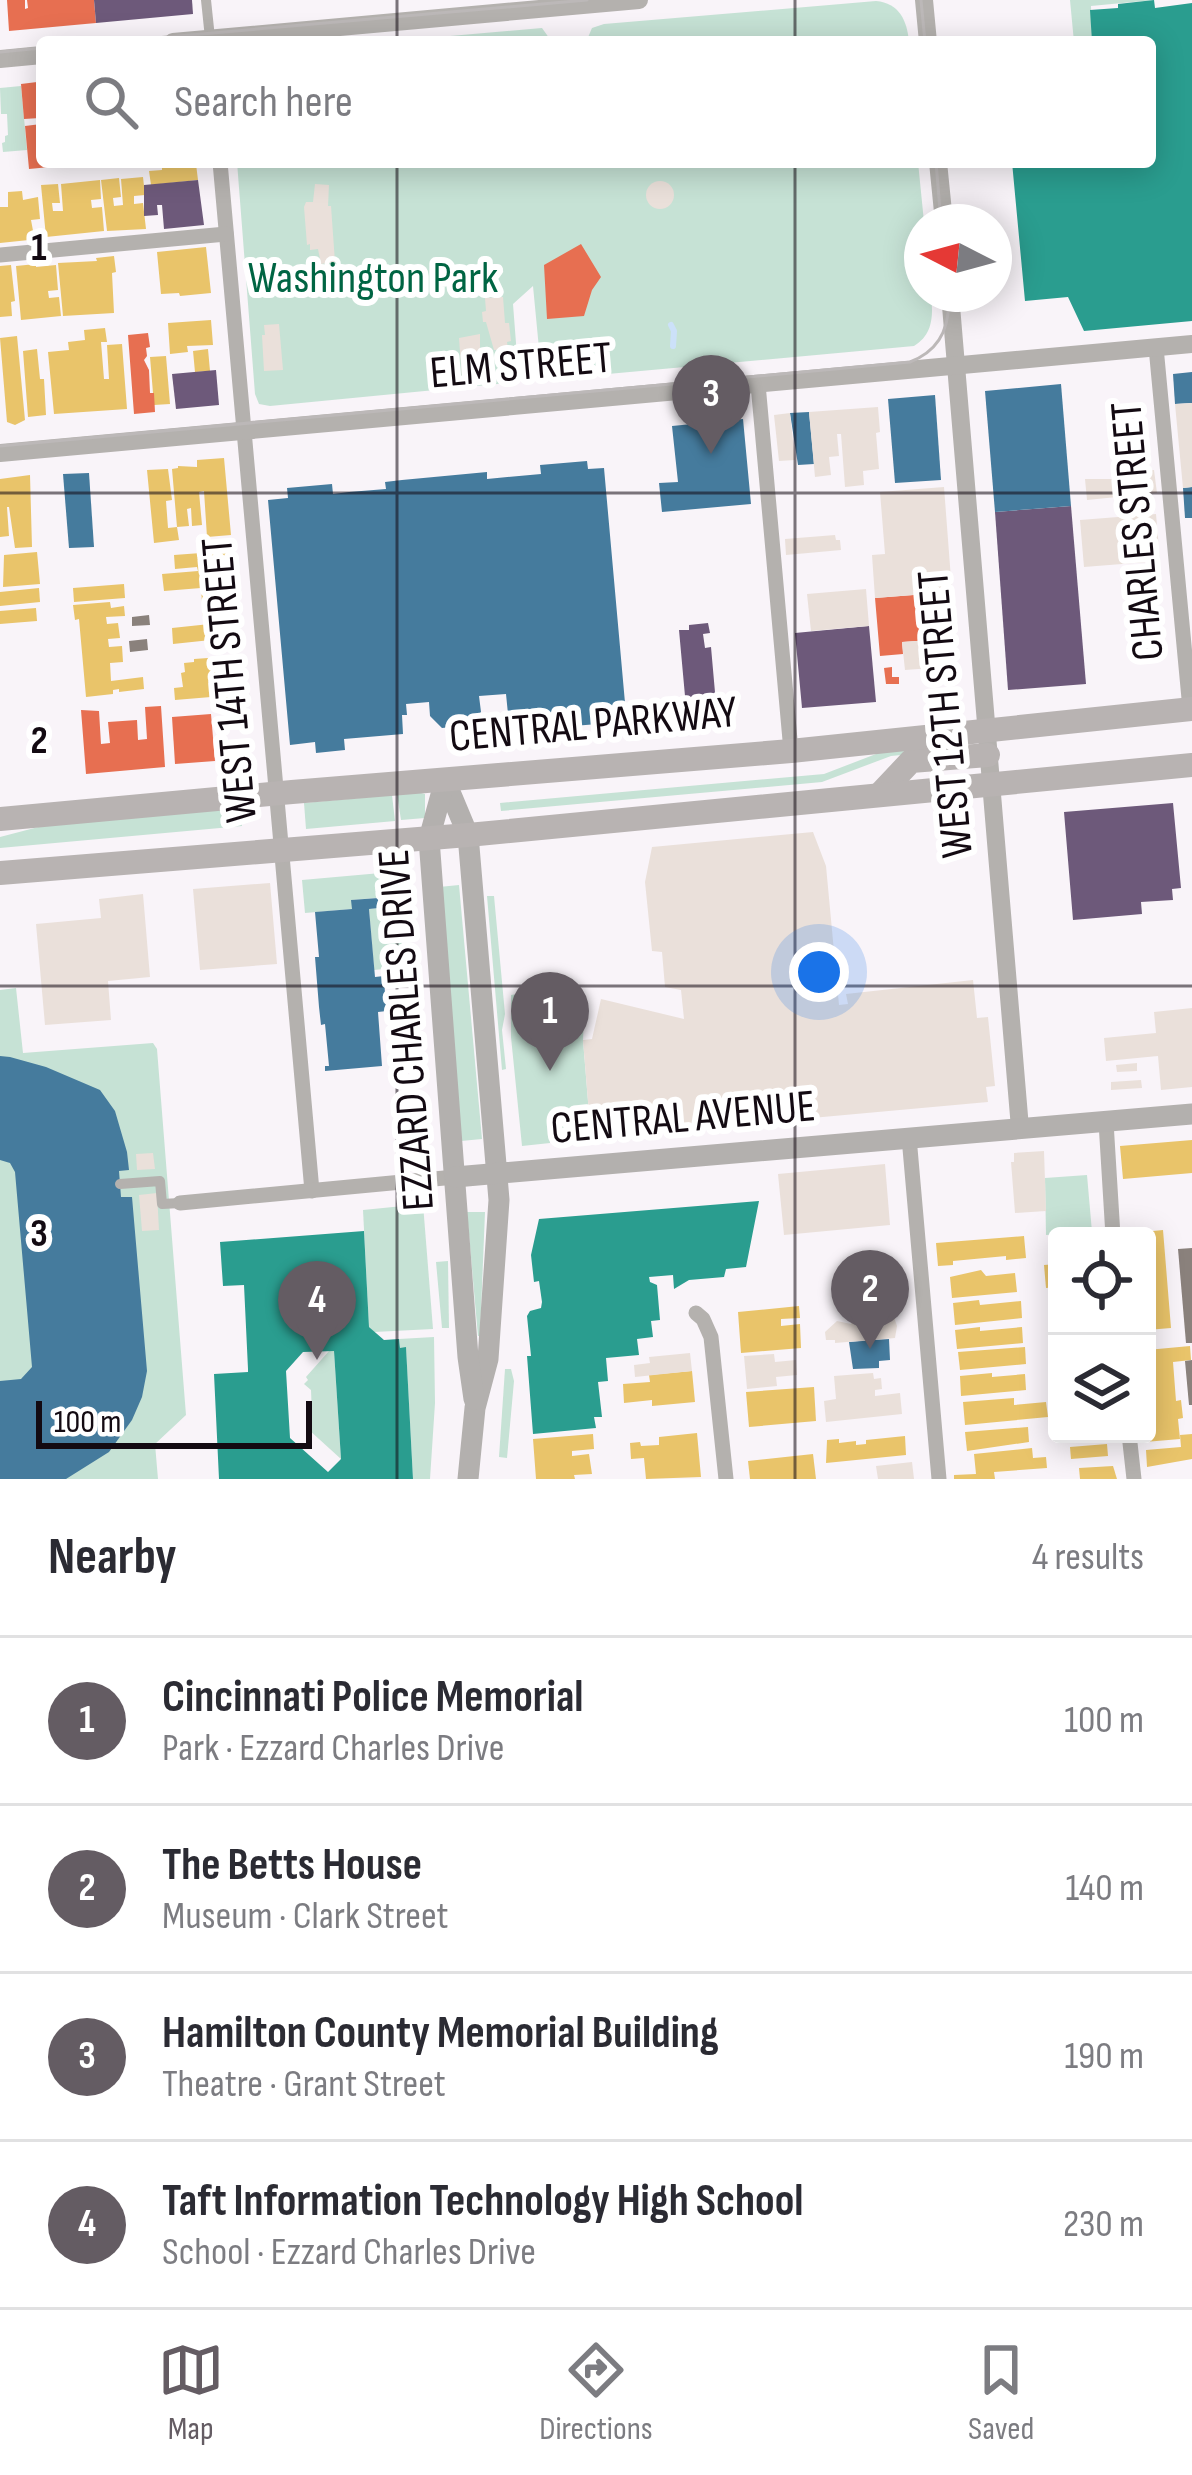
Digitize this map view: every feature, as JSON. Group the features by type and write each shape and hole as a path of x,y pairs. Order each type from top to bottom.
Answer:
{"main road":[{"name":"CENTRAL PARKWAY","path":"0,819 790,752 987,742 1191,709"},
{"path":"879,795 911,761 987,742"},
{"path":"0,873 468,835 1192,765"},
{"name":"EZZARD CHARLES DRIVE","path":"445,780 468,835 500,1201 488,1359 475,1408 468,1479"},
{"name":"EZZARD CHARLES DRIVE","path":"445,780 429,838 475,1408"},
{"name":"CENTRAL AVENUE","path":"455,1177 1192,1114"}],"street":[{"path":"206,0 210,36"},
{"path":"248,36 566,3 640,0"},
{"path":"924,0 927,36"},
{"path":"0,59 36,56"},
{"name":"WEST 14TH STREET","path":"220,168 312,1191"},
{"path":"939,168 942,204"},
{"path":"0,255 226,234"},
{"name":"WEST 12TH STREET","path":"952,312 1020,1128"},
{"name":"ELM STREET","path":"0,453 1192,344"},
{"name":"CHARLES STREET","path":"1156,347 1191,709"},
{"path":"758,383 790,752"},
{"path":"1106,1122 1112,1227"},
{"path":"909,1137 939,1479"},
{"name":"CENTRAL AVENUE","path":"180,1203 455,1177"},
{"path":"120,1184 160,1181 162,1204 180,1203"},
{"path":"696,1313 711,1337 726,1479"},
{"path":"1131,1443 1134,1479"}],"green space":[{"path":"1070,0 1154,0 1091,6 1092,36 1073,36"},
{"path":"876,1 891,5 900,14 908,36 589,36 592,28"},
{"path":"542,28 548,36 450,36"},
{"path":"21,86 27,150 3,152 8,135 0,88"},
{"name":"Washington Park","path":"237,168 919,168 922,204 904,204 904,312 932,312 925,336 914,346 542,380 533,286 513,304 519,382 259,404"},
{"path":"889,749 962,749 891,756 822,782 501,811 500,803 824,774"},
{"path":"397,794 425,794 425,818 401,820"},
{"path":"392,795 395,821 306,829 304,803"},
{"path":"241,808 242,826 0,848 0,837 46,825"},
{"path":"392,872 397,876 399,896 352,900 352,909 305,913 302,880"},
{"path":"459,885 482,1139 461,1141 439,887"},
{"path":"487,896 494,896 505,1014 506,1069 502,1070"},
{"path":"399,906 404,967 374,970 369,909"},
{"path":"16,988 23,1053 153,1043 157,1049 186,1415 155,1444 158,1479 0,1479 0,990"},
{"path":"511,995 549,1011 584,1016 591,1138 587,1141 559,1143 558,1134 550,1135 550,1143 522,1146 511,1037"},
{"path":"1087,1175 1092,1227 1048,1227 1046,1235 1045,1178"},
{"path":"423,1204 433,1329 374,1332 369,1327 363,1210"},
{"path":"467,1212 485,1212 480,1336 478,1336"},
{"path":"448,1261 449,1328 442,1328 436,1262"},
{"path":"434,1337 430,1479 413,1479 406,1348 400,1348 399,1339"},
{"path":"334,1351 341,1459 308,1429 307,1422 312,1416 306,1377"},
{"path":"505,1369 511,1369 514,1381 507,1458 499,1457"}],"building: Homes":[{"path":"196,168 198,180 151,185 149,171"},
{"path":"143,177 145,195 134,196 134,204 143,203 146,229 107,231 101,180 119,178 121,197 113,198 114,206 123,205 121,179"},
{"path":"100,180 101,199 91,200 92,208 102,207 104,231 46,237 41,185 58,184 60,203 52,203 53,211 63,211 61,184"},
{"path":"22,191 23,200 38,197 40,219 31,220 34,236 0,243 0,207 8,207 8,192"},
{"path":"206,247 211,293 161,294 157,252"},
{"path":"114,256 114,313 63,316 58,263"},
{"path":"11,265 12,316 0,317 0,266"},
{"path":"56,265 58,290 48,291 49,298 59,297 61,316 21,320 16,266"},
{"path":"211,320 213,345 187,346 188,352 170,354 168,323"},
{"path":"105,328 107,342 101,342 104,379 109,379 107,345 122,344 127,409 54,414 48,352 69,350 68,342 85,340 84,330"},
{"path":"17,336 25,420 15,425 7,422 0,338"},
{"path":"37,349 46,415 28,417 23,351"},
{"path":"208,349 210,371 195,372 193,351"},
{"path":"166,356 170,404 154,405 150,357"},
{"path":"224,458 231,535 207,537 204,491 199,492 202,525 192,526 191,508 187,509 189,526 177,527 172,469 197,467 197,460"},
{"path":"168,469 172,500 166,501 168,528 177,527 179,540 154,543 147,470"},
{"path":"30,475 32,547 15,548 9,507 9,536 0,537 0,479"},
{"path":"229,544 235,614 203,617 201,588 164,591 162,574 198,571 197,567 175,569 174,555"},
{"path":"37,552 40,584 3,587 4,555"},
{"path":"124,584 125,598 74,602 73,588"},
{"path":"39,588 40,602 0,606 0,592"},
{"path":"110,602 111,608 124,606 125,616 106,617 107,624 118,623 120,638 108,639 109,647 122,646 123,662 110,663 111,681 143,677 144,689 86,697 79,619 75,620 73,605"},
{"path":"36,608 37,621 0,624 0,611"},
{"path":"238,621 239,637 173,644 172,628"},
{"path":"236,656 240,699 175,700 174,688 183,687 184,663"},
{"path":"1192,1140 1192,1173 1123,1179 1120,1146"},
{"path":"1163,1230 1171,1328 1156,1329 1156,1231"},
{"path":"1024,1236 1026,1258 1006,1260 1006,1256 938,1266 936,1243"},
{"path":"981,1270 986,1276 1015,1273 1017,1292 952,1298 950,1277"},
{"path":"979,1300 980,1305 1021,1301 1022,1318 955,1325 953,1303"},
{"path":"799,1306 800,1318 781,1319 781,1326 800,1324 801,1348 741,1353 738,1312"},
{"path":"980,1327 980,1331 1022,1327 1023,1343 957,1349 955,1330"},
{"path":"1190,1346 1191,1360 1173,1362 1176,1401 1181,1400 1183,1418 1178,1419 1180,1439 1156,1441 1156,1349"},
{"path":"1025,1347 1026,1364 960,1370 958,1352"},
{"path":"692,1371 695,1402 624,1403 623,1384 650,1382 649,1375"},
{"path":"992,1373 992,1377 1025,1374 1026,1390 961,1396 960,1376"},
{"path":"814,1387 816,1421 749,1427 746,1392"},
{"path":"1014,1398 1014,1405 1046,1402 1048,1417 965,1425 963,1402"},
{"path":"1028,1427 1029,1442 967,1451 965,1432"},
{"path":"697,1433 701,1477 646,1479 644,1458 631,1459 630,1443 659,1445 659,1437"},
{"path":"593,1434 594,1449 572,1451 572,1456 589,1454 592,1474 536,1479 533,1439"},
{"path":"1192,1434 1192,1459 1147,1467 1146,1450 1181,1447 1180,1435"},
{"path":"905,1436 906,1455 826,1463 827,1440 856,1441 856,1445"},
{"path":"1107,1444 1108,1456 1071,1459 1070,1447"},
{"path":"1032,1448 1033,1458 1046,1457 1047,1468 994,1472 995,1479 954,1479 954,1475 976,1474 974,1454"},
{"path":"813,1454 816,1479 750,1479 748,1461"},
{"path":"1113,1466 1117,1479 1080,1479 1079,1468"}],"building: Shops":[{"path":"7,0 25,0 25,9 27,0 94,0 96,23 9,31"},
{"path":"36,82 36,118 24,119 21,84"},
{"path":"36,125 40,168 29,169 25,126"},
{"path":"581,244 601,277 584,316 547,319 544,265"},
{"path":"148,333 150,347 144,360 155,412 134,414 128,335"},
{"path":"952,592 955,631 947,639 902,642 903,654 880,656 875,598"},
{"path":"892,667 892,677 899,677 899,684 886,684 884,668"},
{"path":"161,706 165,767 86,774 81,710 99,711 101,744 110,743 108,722 137,720 138,740 147,739 145,707"},
{"path":"211,714 215,761 175,764 172,717"}],"building: Offices":[{"path":"94,0 192,0 193,14 96,23"},
{"path":"198,180 204,225 164,229 162,205 157,205 158,215 144,216 144,185"},
{"path":"216,370 219,405 176,409 172,374"},
{"path":"1071,506 1086,684 1008,690 995,512"},
{"path":"708,623 710,633 703,634 705,648 711,647 717,715 687,718 679,630"},
{"path":"869,626 876,702 802,708 795,633"},
{"path":"1173,803 1181,888 1172,889 1173,900 1141,902 1142,914 1073,920 1064,812"}],"building: Schools":[{"path":"1154,0 1155,8 1192,3 1192,321 1084,331 1068,297 1025,301 1013,168 1156,168 1156,36 1092,36 1090,10 1118,8 1118,4"},
{"path":"759,1201 746,1267 726,1269 724,1277 689,1280 674,1289 673,1275 649,1277 657,1285 660,1320 651,1321 653,1337 637,1339 639,1355 606,1358 608,1381 598,1382 602,1417 594,1417 596,1428 533,1434 527,1316 541,1308 542,1302 531,1255 539,1219"},
{"path":"364,1231 369,1327 384,1340 399,1339 400,1348 406,1347 413,1479 219,1479 214,1374 248,1372 244,1285 223,1286 220,1242","holes":["334,1351 341,1459 328,1472 290,1438 286,1371 303,1352"]}],"building: Public":[{"path":"1192,372 1192,403 1175,404 1173,374"},
{"path":"1061,384 1071,506 995,512 985,391"},
{"path":"935,395 941,480 895,483 888,399"},
{"path":"809,412 814,464 798,465 790,413"},
{"path":"743,419 751,504 662,512 659,483 678,482 672,426"},
{"path":"587,461 588,469 604,468 626,714 598,716 598,724 573,726 572,719 509,724 506,694 479,696 481,712 471,725 442,728 430,716 429,702 406,704 403,734 344,739 345,750 316,753 315,742 290,745 268,500 288,498 287,488 332,484 333,494 386,489 385,482 402,480 487,472 487,479 541,474 540,465"},
{"path":"89,473 94,547 69,548 63,474"},
{"path":"1192,487 1192,518 1185,518 1183,488"},
{"path":"378,898 379,908 369,909 375,977 384,976 387,1011 378,1012 382,1066 325,1071 329,1066 319,1007 315,912 352,909 351,900"},
{"path":"0,1056 46,1067 100,1090 115,1111 127,1152 129,1170 119,1171 121,1197 132,1197 147,1371 132,1420 109,1452 66,1479 0,1479 0,1381 21,1379 32,1367 15,1172 10,1163 0,1160"},
{"path":"889,1339 890,1360 879,1361 879,1368 853,1369 849,1342"}],"building: Industry":[{"path":"149,615 150,625 132,626 132,617"},
{"path":"147,639 148,650 130,652 129,641"},
{"path":"1192,1248 1192,1343 1186,1343 1178,1249"},
{"path":"1192,1360 1192,1405 1189,1405 1185,1361"}],"building: Other":[{"path":"660,181 670,185 674,195 670,205 660,209 650,205 646,195 650,185"},
{"path":"315,184 329,185 335,262 321,264 318,249 310,250 307,245 304,207 313,202"},
{"path":"503,297 511,341 508,349 494,350 482,312 486,311 485,298"},
{"path":"279,324 283,370 264,371 264,325"},
{"path":"480,334 480,379 462,380 459,338"},
{"path":"1192,403 1192,487 1183,488 1175,404"},
{"path":"878,407 879,469 863,471 864,485 845,487 841,434 837,434 839,456 829,457 831,475 815,477 809,412"},
{"path":"790,413 795,460 779,461 774,415"},
{"path":"1154,470 1157,493 1087,500 1085,479 1124,479 1124,472"},
{"path":"944,487 952,592 875,598 872,555 885,554 880,492"},
{"path":"1156,514 1160,561 1084,567 1080,520"},
{"path":"835,535 841,550 786,555 785,539"},
{"path":"866,589 869,626 811,631 807,594"},
{"path":"930,640 932,668 905,670 902,642"},
{"path":"813,832 826,866 839,1005 848,1004 846,994 973,980 977,1018 988,1017 995,1086 986,1087 988,1102 591,1138 583,1040 592,1039 601,999 684,1019 681,990 665,987 662,952 652,951 645,882 652,847"},
{"path":"270,883 277,964 200,970 193,889"},
{"path":"143,894 150,977 108,981 111,1020 45,1025 36,924 101,918 99,899"},
{"path":"1192,1008 1192,1087 1161,1090 1158,1056 1106,1061 1104,1038 1156,1033 1154,1012"},
{"path":"1137,1063 1137,1071 1117,1072 1116,1065"},
{"path":"1141,1080 1142,1088 1111,1090 1111,1082"},
{"path":"1044,1151 1046,1211 1015,1213 1014,1153"},
{"path":"153,1153 155,1169 137,1170 136,1154"},
{"path":"885,1164 890,1225 784,1235 778,1174"},
{"path":"157,1193 159,1230 142,1231 139,1195"},
{"path":"894,1317 895,1338 826,1340 825,1332 837,1321 851,1324 853,1320 863,1323"},
{"path":"690,1353 692,1371 635,1377 634,1365 650,1363 649,1357"},
{"path":"774,1354 775,1362 796,1360 797,1375 776,1377 777,1386 747,1389 744,1356"},
{"path":"873,1373 874,1379 881,1378 882,1389 875,1390 875,1396 900,1393 902,1414 826,1422 824,1401 836,1399 834,1376"},
{"path":"912,1462 914,1479 878,1479 876,1466"}],"waterway":[{"path":"671,325 673,346"}],"tram line":[{"path":"178,36 587,0"},
{"path":"921,0 924,36"},
{"path":"0,52 36,49"},
{"path":"936,168 940,204"},
{"path":"0,446 910,362 936,344 948,312"}],"place":[{"name":"Hamilton County Memorial Building","path":"711,454"},
{"name":"Cincinnati Police Memorial","path":"550,1071"},
{"name":"The Betts House","path":"870,1349"},
{"name":"Taft Information Technology High School","path":"317,1360"}]}
